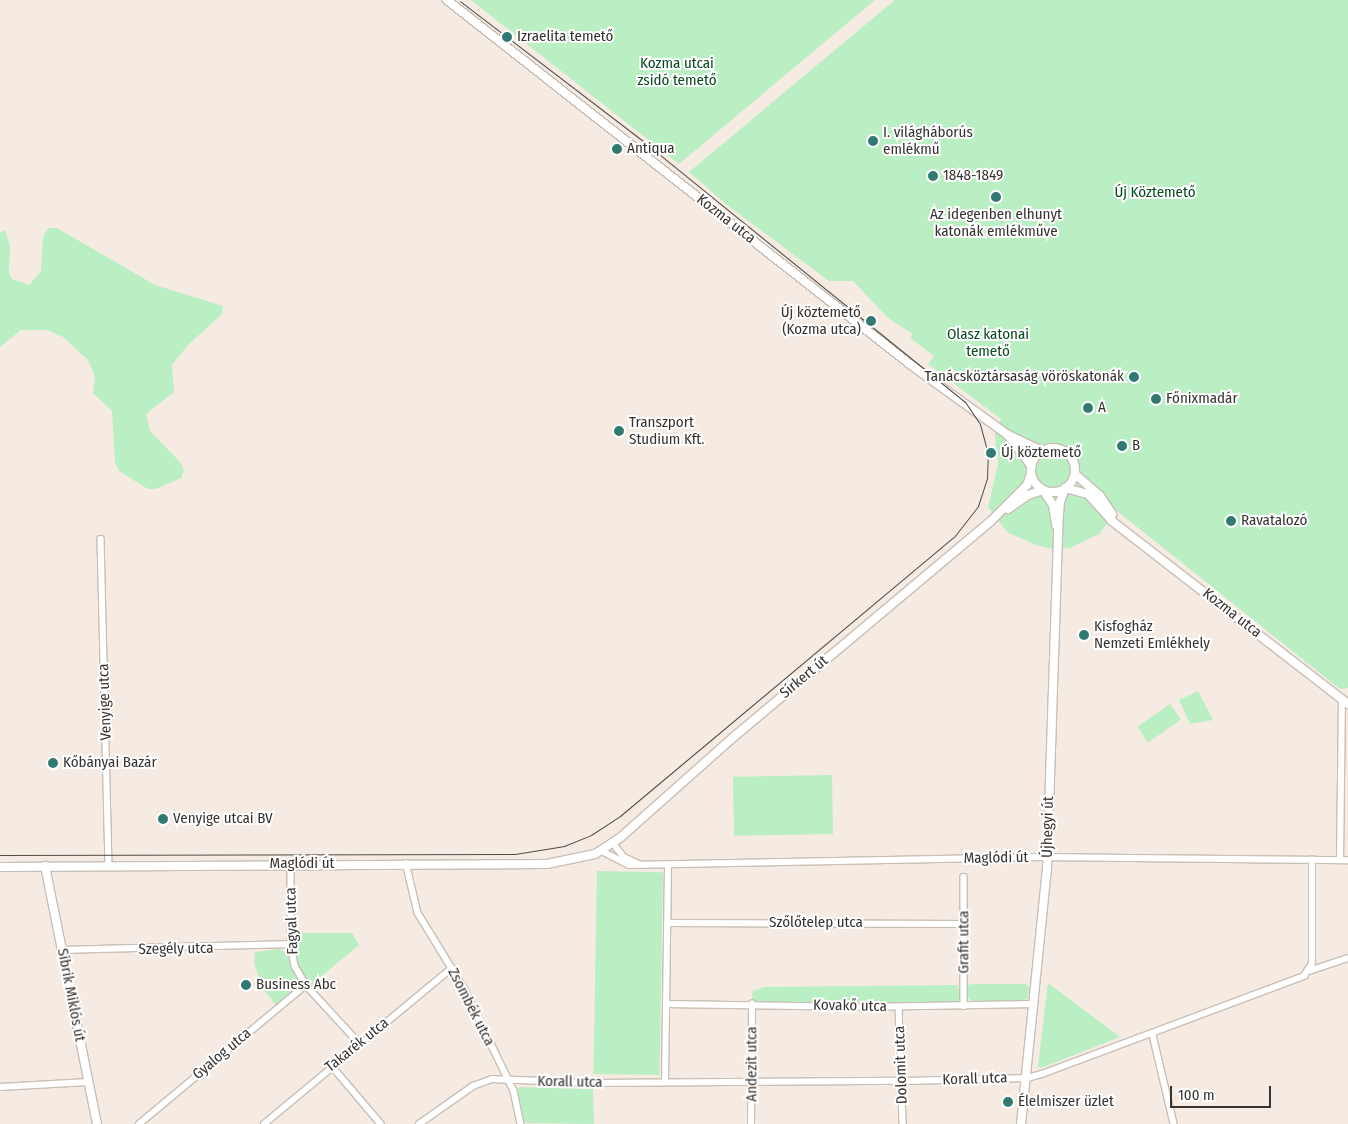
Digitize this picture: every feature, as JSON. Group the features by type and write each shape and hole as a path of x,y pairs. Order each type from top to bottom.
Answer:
{"street":[{"name":"Kozma utca","path":"447,0 911,365 1008,435 1042,451 1056,448 1066,452 1074,461 1075,474 1103,500 1116,523"},
{"name":"Kozma utca","path":"1008,435 1031,465"},
{"path":"1042,451 1031,465 1031,474 1043,490"},
{"name":"Sírkert út","path":"613,843 736,735 998,515 1027,485 1031,474"},
{"path":"1065,488 1075,474"},
{"name":"Kozma utca","path":"1043,490 1057,492 1065,488 1088,494 1116,523 1345,701"},
{"name":"Újhegyi út","path":"1022,1124 1028,1078 1048,857 1058,529 1060,502 1065,488"},
{"name":"Sírkert út","path":"998,515 1028,495 1043,490"},
{"name":"Újhegyi út","path":"1043,490 1053,505 1058,529"},
{"name":"Venyige utca","path":"101,539 109,864"},
{"path":"1340,860 1345,701"},
{"name":"Maglódi út","path":"0,867 109,864 291,863 547,864 578,860 602,851 613,843 629,860 644,865"},
{"name":"Maglódi út","path":"602,851 624,865 1048,857 1348,860"},
{"path":"1309,971 1312,860"},
{"name":"Fagyal utca","path":"291,863 291,944 295,966 306,985 360,1044"},
{"name":"Zsombék utca","path":"406,863 418,912 452,968 508,1081 522,1124"},
{"path":"665,1081 668,865"},
{"name":"Sibrik Miklós út","path":"45,866 97,1124"},
{"name":"Grafit utca","path":"964,878 964,1006"},
{"name":"Szőlőtelep utca","path":"668,922 964,924"},
{"name":"Szegély utca","path":"62,950 227,948 291,944"},
{"name":"Korall utca","path":"418,1124 481,1082 500,1079 508,1081 903,1081 1028,1078 1153,1035 1290,982 1309,971 1348,958"},
{"name":"Takarék utca","path":"265,1123 331,1065 360,1044 452,968"},
{"name":"Gyalog utca","path":"139,1124 306,985"},
{"name":"Kovakő utca","path":"666,1004 899,1007 1034,1004"},
{"name":"Andezit utca","path":"751,1124 752,1004"},
{"name":"Dolomit utca","path":"899,1007 903,1124"},
{"path":"1153,1035 1174,1124"},
{"path":"331,1065 381,1124"},
{"path":"0,1087 88,1082"}],"green space":[{"name":"Kozma utcai zsidó temető","path":"471,0 875,0 679,164"},
{"name":"Új Köztemető","path":"895,0 1348,0 1348,688 1340,689 1117,511 1099,534 1070,548 1052,549 1036,545 1007,532 988,507 998,464 995,434 1001,419 928,364 934,356 910,338 913,334 888,318 853,281 829,281 727,205 689,172"},
{"path":"48,228 57,228 155,285 223,306 222,314 188,345 172,365 174,392 146,414 150,431 180,462 184,470 181,478 156,489 148,489 119,471 115,463 112,411 93,393 95,376 88,360 63,337 47,330 21,330 0,347 0,233 5,230 10,246 9,272 12,279 29,285 41,271 43,237"},
{"path":"1198,691 1213,720 1190,724 1179,700"},
{"path":"1170,704 1181,720 1148,743 1137,727"},
{"path":"832,775 833,834 734,836 733,777"},
{"path":"597,871 663,872 659,1075 593,1074"},
{"path":"294,933 352,933 359,945 310,986 298,969"},
{"path":"280,949 287,954 300,986 276,1005 263,989 254,963 255,952"},
{"path":"1048,983 1120,1037 1041,1068 1038,1066"},
{"path":"1026,984 1029,987 1028,998 1021,1002 972,1003 966,994 967,985"},
{"path":"957,985 961,996 956,1002 752,1001 753,991 765,987"},
{"path":"520,1087 593,1089 594,1124 525,1123 517,1090"}],"tram line":[{"path":"0,855 515,854 564,846 591,835 620,816 954,537 978,506 987,479 988,454 980,424 965,402 643,141 460,1"}],"place":[{"name":"Izraelita temető","path":"507,37"},
{"name":"I. világháborús emlékmű","path":"873,141"},
{"name":"Antiqua","path":"617,149"},
{"name":"1848-1849","path":"933,176"},
{"name":"Az idegenben elhunyt katonák emlékműve","path":"996,197"},
{"name":"Új köztemető (Kozma utca)","path":"871,321"},
{"name":"Tanácsköztársaság vöröskatonák","path":"1134,377"},
{"name":"Főnixmadár","path":"1156,399"},
{"name":"A","path":"1088,408"},
{"name":"Transzport Studium Kft.","path":"619,431"},
{"name":"B","path":"1122,446"},
{"name":"Új köztemető","path":"991,453"},
{"name":"Ravatalozó","path":"1231,521"},
{"name":"Kisfogház Nemzeti Emlékhely","path":"1084,635"},
{"name":"Kőbányai Bazár","path":"53,763"},
{"name":"Venyige utcai BV","path":"163,819"},
{"name":"Business Abc","path":"246,985"},
{"name":"Élelmiszer üzlet","path":"1008,1102"}],"park label":[{"name":"Olasz katonai temető","path":"988,342"}]}
